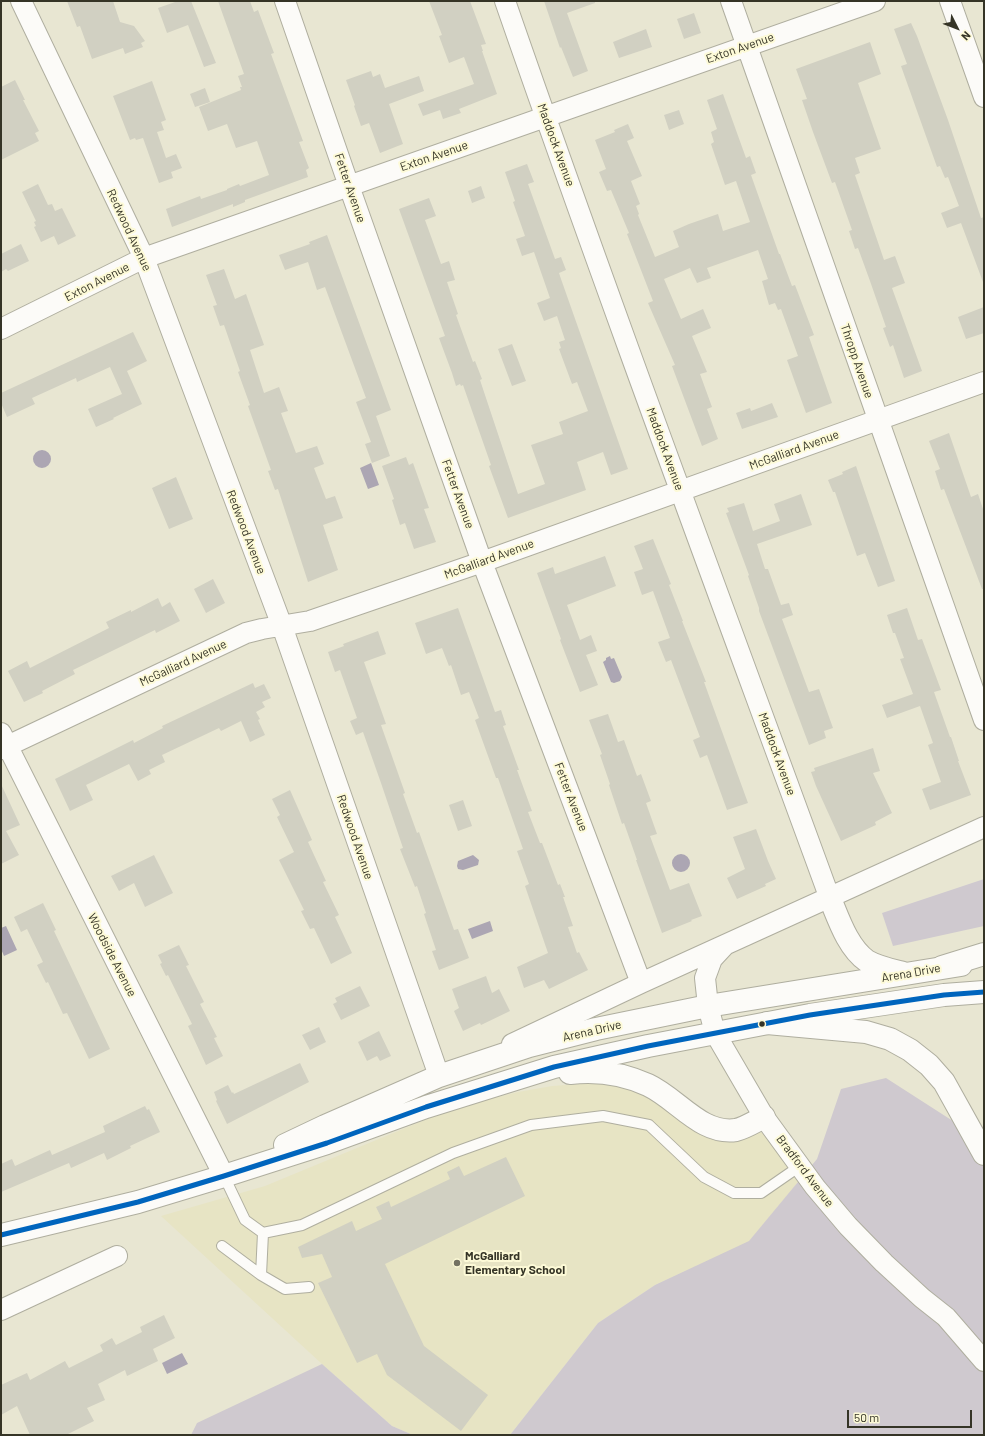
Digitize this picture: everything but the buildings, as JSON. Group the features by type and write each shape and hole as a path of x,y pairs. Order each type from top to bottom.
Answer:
{"main road":[{"path":"829,896 849,940 857,952 866,960 876,965 908,975"},
{"path":"942,967 984,954"},
{"name":"Arena Drive","path":"224,1176 325,1126 439,1076 468,1065 529,1046 574,1034 708,1006 908,975 942,967 984,962"},
{"name":"Arena Drive","path":"1,1235 138,1202 224,1176 328,1143 426,1107 554,1067 648,1046 810,1015 936,997 984,992"},
{"path":"767,1023 866,1032 890,1039 910,1050 929,1065 944,1082 984,1154"},
{"path":"523,1077 575,1072 601,1073 624,1077 648,1086 668,1097 709,1127 723,1130 737,1130 764,1117"}],"street":[{"name":"Redwood Avenue","path":"21,1 144,258 282,626 439,1076"},
{"name":"Fetter Avenue","path":"285,1 482,562 641,983"},
{"name":"Maddock Avenue","path":"506,1 546,117 680,490 829,896"},
{"name":"Thropp Avenue","path":"731,1 984,720"},
{"name":"Exton Avenue","path":"1,329 144,258 874,1"},
{"path":"950,1 984,97"},
{"name":"McGalliard Avenue","path":"3,742 246,633 310,621 482,562 984,382"},
{"name":"Woodside Avenue","path":"3,742 224,1176"},
{"path":"468,1065 727,943 984,827"},
{"name":"Bradford Avenue","path":"727,943 712,960 705,978 708,1006 715,1034 764,1117 815,1187 853,1232 922,1298 946,1317 984,1361"},
{"path":"1,1310 30,1288 117,1256"}],"lane":[{"path":"224,1176 245,1220 263,1233 302,1225 453,1153 531,1125 603,1116 649,1125 704,1177 734,1193 761,1193 800,1166"},
{"path":"261,1275 263,1233"},
{"path":"222,1246 261,1275 285,1289 309,1287"}],"shaded area":[{"path":"42,450 48,453 51,459 48,465 42,468 36,465 33,459 36,453"},
{"path":"371,463 379,485 368,489 360,468"},
{"path":"610,656 611,659 614,658 622,677 620,681 614,683 611,682 603,662"},
{"path":"677,854 685,854 690,859 688,870 685,872 677,872 672,867 672,859"},
{"path":"473,855 479,860 478,865 463,870 458,869 458,861"},
{"path":"984,879 984,926 893,946 882,913"},
{"path":"490,921 493,931 472,939 468,929"},
{"path":"6,926 17,950 4,956 1,949 1,928"},
{"path":"886,1078 984,1141 984,1435 510,1435 598,1323 655,1285 749,1241 817,1159 841,1089"},
{"name":"McGalliard Elementary School","path":"595,1083 613,1084 635,1088 675,1106 756,1130 762,1133 800,1180 749,1242 655,1285 598,1323 510,1435 413,1435 392,1426 322,1364 161,1216 265,1186 432,1117 469,1104 518,1092 552,1086"},
{"path":"182,1353 188,1364 167,1374 162,1363"},
{"path":"322,1364 392,1426 413,1435 191,1435 197,1423"}],"transit line":[{"path":"1,1235 138,1202 224,1176 327,1143 426,1107 554,1067 648,1046 810,1015 944,995 984,992"}],"place":[{"name":"McGalliard Elementary School","path":"457,1263"}]}
